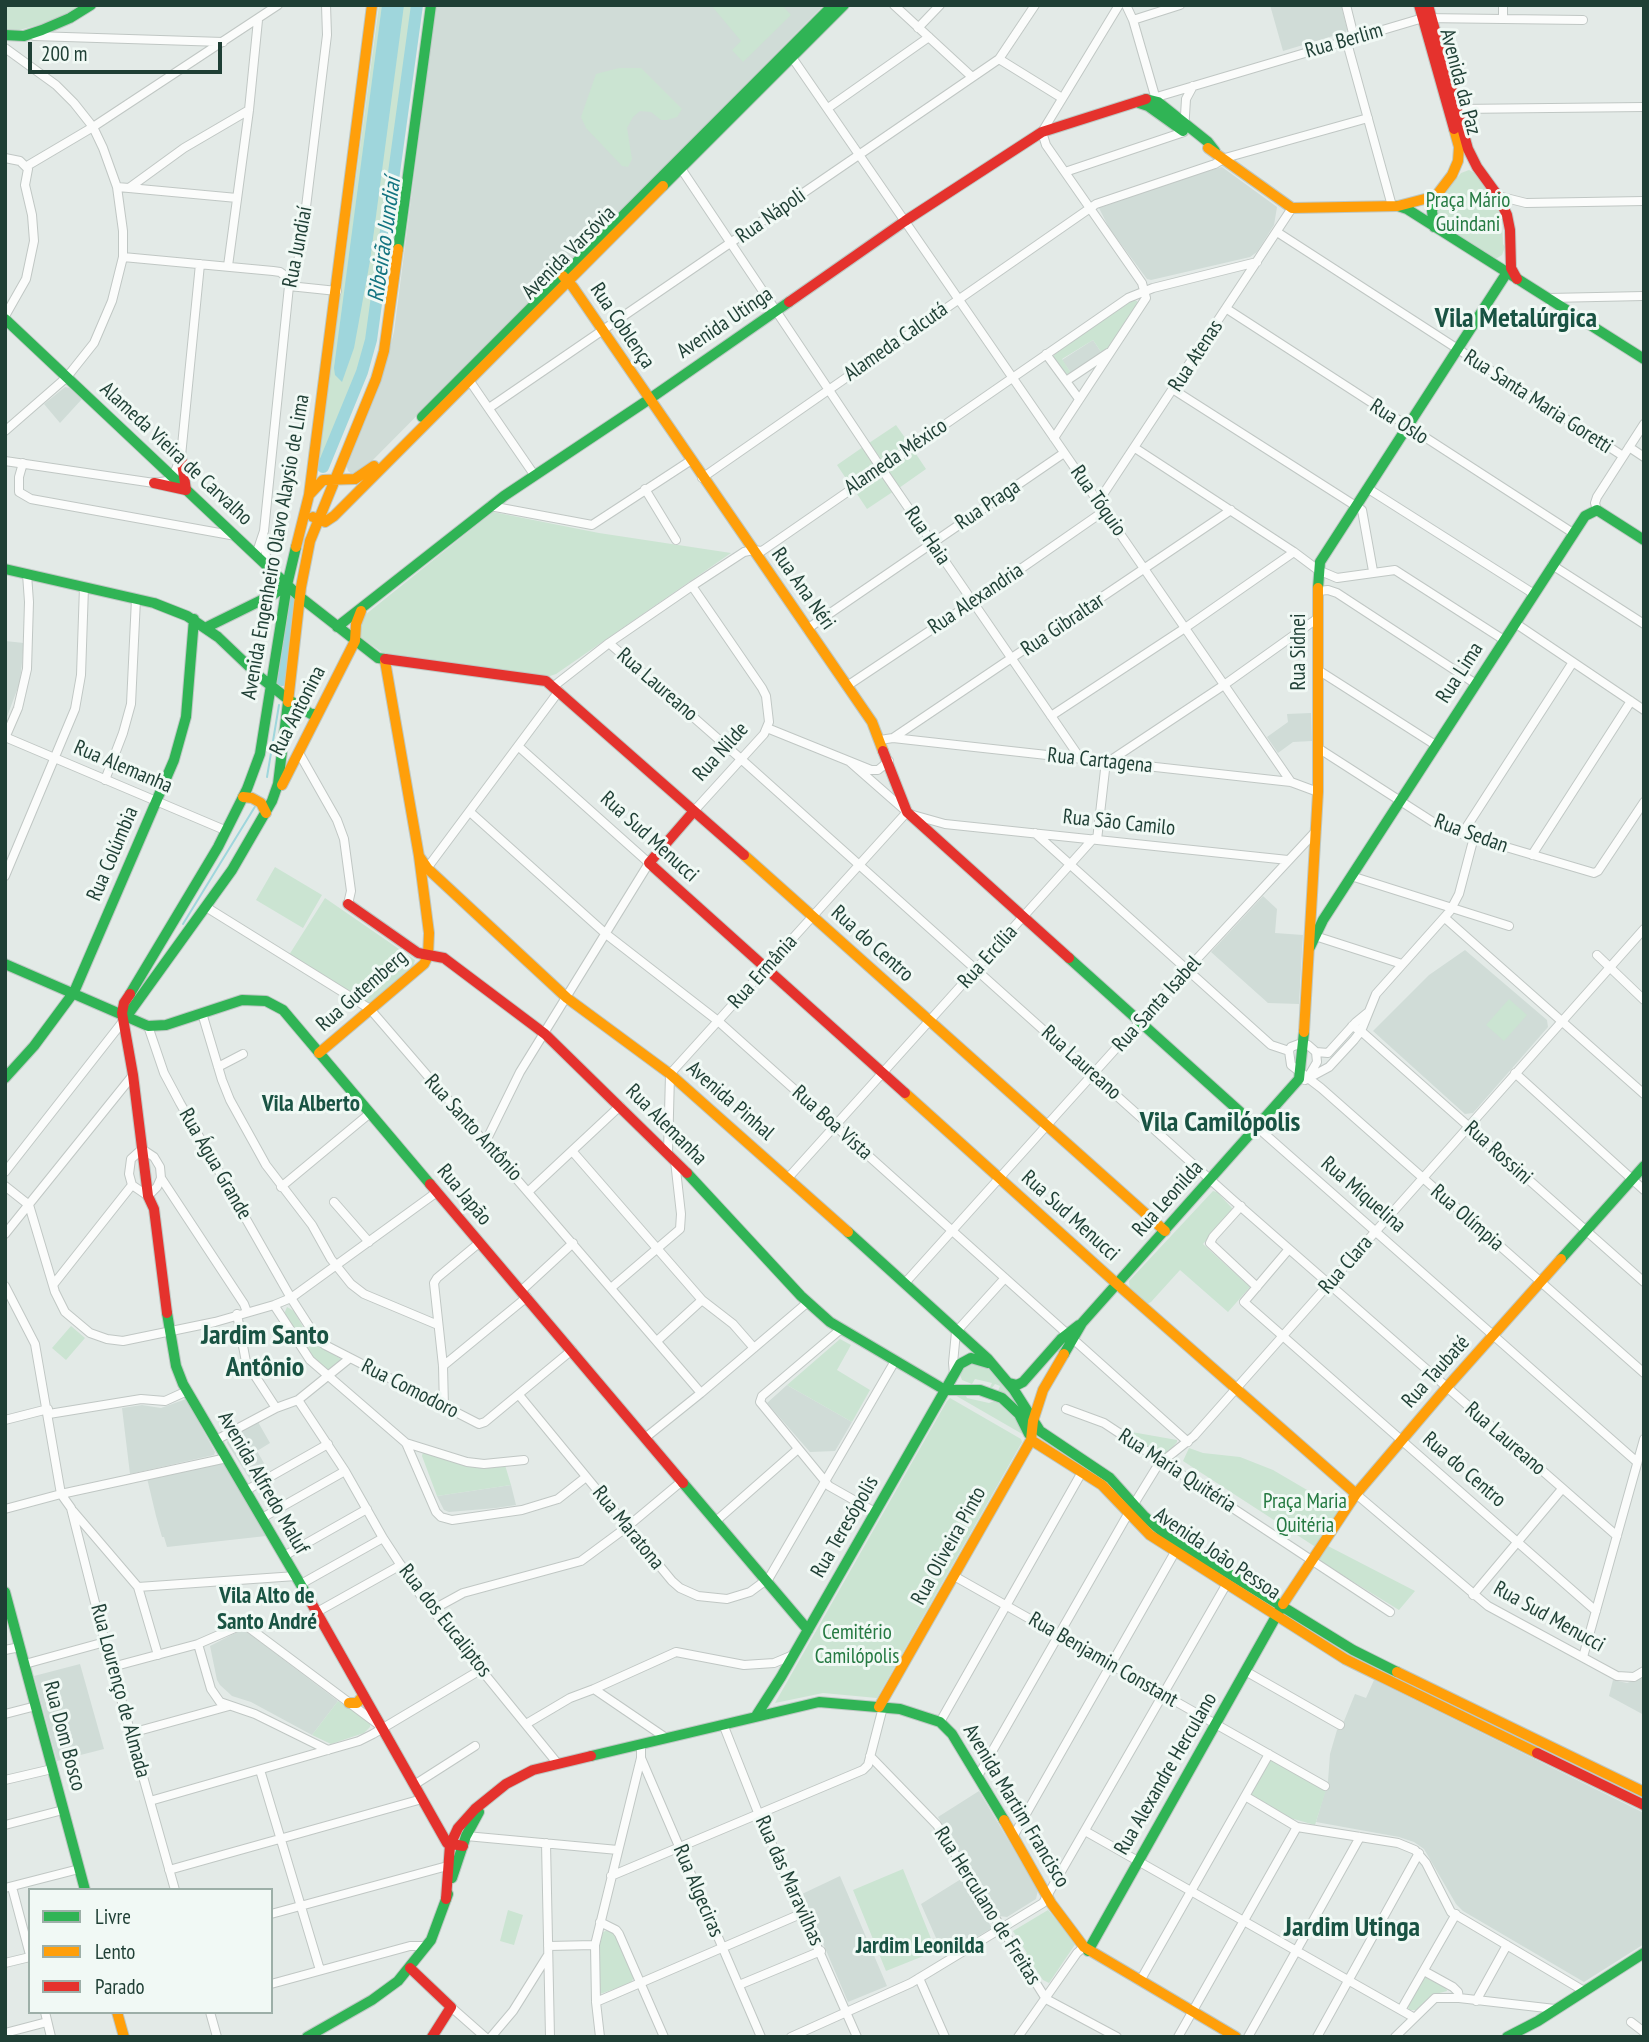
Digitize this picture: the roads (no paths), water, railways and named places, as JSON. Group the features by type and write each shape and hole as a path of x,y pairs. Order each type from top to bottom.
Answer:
{"main road":[{"path":"5,35 24,36 70,18 91,5"},
{"name":"Avenida Engenheiro Olavo Alaysio de Lima","path":"124,1017 124,1003 227,831 260,754 287,584 307,509 372,5"},
{"name":"Avenida Engenheiro Olavo Alaysio de Lima","path":"124,1017 187,935 232,870 274,798 281,768 307,556 318,521 340,479 384,351 431,5"},
{"name":"Avenida Varsóvia","path":"309,495 323,480 355,479 365,474 566,279 790,53 833,5"},
{"name":"Avenida Varsóvia","path":"790,53 844,5"},
{"name":"Avenida da Paz","path":"1419,5 1427,18 1468,149 1507,215 1512,276"},
{"name":"Avenida da Paz","path":"1428,5 1427,18 1459,147 1455,169"},
{"path":"1152,97 1204,147 1215,151 1292,208 1395,206 1436,196"},
{"name":"Avenida Utinga","path":"337,627 361,611 490,506 905,221 1042,132 1152,97"},
{"path":"1132,102 1149,106 1184,128"},
{"path":"1434,227 1432,211 1436,196 1455,169 1471,165 1477,167"},
{"path":"1395,206 1434,227 1644,359"},
{"path":"1489,263 1503,258 1510,245"},
{"name":"Rua Sidnei","path":"1301,1079 1318,792 1318,570 1324,553 1457,349 1512,276"},
{"name":"Rua Coblença","path":"566,279 648,400"},
{"name":"Alameda Vieira de Carvalho","path":"5,317 300,597 385,661"},
{"name":"Avenida Varsóvia","path":"318,521 330,520 467,377"},
{"name":"Rua Ana Néri","path":"648,400 872,722 909,813"},
{"path":"154,484 186,490 181,456"},
{"path":"340,479 348,491 341,509"},
{"path":"307,509 318,521"},
{"path":"1597,510 1644,540"},
{"name":"Rua Lima","path":"1309,950 1318,936 1323,920 1552,565 1585,516 1597,510"},
{"path":"5,569 136,598 194,619 207,627 272,687 311,714 317,714"},
{"path":"207,627 274,594 287,584"},
{"path":"355,641 356,624 361,611"},
{"name":"Rua Colúmbia","path":"5,1078 34,1046 74,992 174,760 183,731 189,692 194,619"},
{"name":"Rua Antonina","path":"274,798 355,641"},
{"path":"385,661 546,681 556,688"},
{"name":"Avenida Pinhal","path":"385,661 419,856 424,871 442,881 566,998 670,1074 905,1283 985,1356 1009,1383"},
{"name":"Rua do Centro","path":"556,688 1165,1231"},
{"path":"243,797 261,803 266,813"},
{"name":"Rua Nilde","path":"649,863 694,811"},
{"name":"Rua Miquelina","path":"909,813 1258,1128"},
{"name":"Rua Sud Menucci","path":"649,863 1117,1284 1356,1494"},
{"name":"Rua Gutemberg","path":"319,1053 424,964 428,956 429,933 424,871"},
{"path":"425,904 429,888 435,881 442,881"},
{"name":"Rua Alemanha","path":"348,904 415,952 444,958 545,1034 672,1157 808,1302 841,1329 945,1390"},
{"path":"1311,917 1323,920"},
{"path":"1311,917 1318,936"},
{"path":"173,923 178,931 187,935"},
{"path":"5,964 148,1026"},
{"name":"Rua Japão","path":"148,1026 166,1025 242,1000 266,1001 282,1010 479,1243 525,1293 808,1630"},
{"name":"Avenida Alfredo Maluf","path":"124,1017 153,1232 157,1240 174,1362 187,1391 450,1845"},
{"name":"Rua Leonilda","path":"1070,1337 1301,1079"},
{"name":"Rua Taubaté","path":"1279,1612 1356,1494 1447,1387 1644,1166"},
{"path":"1009,1383 1021,1384 1070,1337"},
{"path":"1031,1440 1033,1421 1044,1387 1070,1337"},
{"path":"974,1390 960,1384 954,1374 960,1364 967,1359 976,1359 991,1364"},
{"name":"Rua Teresópolis","path":"756,1716 769,1699 954,1374"},
{"path":"1029,1375 1044,1387"},
{"name":"Avenida João Pessoa","path":"1009,1383 1042,1434 1110,1478 1140,1527 1226,1585 1644,1793"},
{"path":"945,1390 991,1393 1012,1405 1023,1419 1031,1440"},
{"name":"Avenida João Pessoa","path":"1031,1440 1102,1485 1166,1535 1363,1668 1644,1805"},
{"name":"Rua Oliveira Pinto","path":"881,1707 1031,1440"},
{"name":"Rua Dom Bosco","path":"5,1592 7,1609 25,1664 84,1888"},
{"name":"Rua Alexandre Herculano","path":"1086,1949 1139,1861 1279,1612"},
{"path":"349,1703 357,1703 363,1696"},
{"path":"769,1699 771,1707 776,1711"},
{"name":"Avenida Martim Francisco","path":"452,1866 450,1845 458,1828 475,1809 513,1779 533,1770 776,1711 827,1702 917,1713 940,1722 958,1742 1048,1896 1086,1949 1237,2037"},
{"name":"Avenida Martim Francisco","path":"307,2037 385,1991 410,1968 438,1925 452,1866 486,1801"},
{"path":"450,1845 464,1841"},
{"path":"1507,2037 1644,1953"},
{"path":"410,1968 451,2007 432,2037"},
{"path":"118,2014 124,2037"}],"street":[{"path":"27,166 93,127 278,5"},
{"name":"Rua Jundiaí","path":"267,566 264,531 288,282 297,265 301,248 327,35 326,5"},
{"path":"894,5 971,76"},
{"path":"918,28 940,5"},
{"name":"Rua Nápoli","path":"489,408 999,59 1035,5"},
{"path":"1054,438 1146,300 1145,290 1046,145 1042,132 1119,5"},
{"path":"1126,5 1133,20 1152,97"},
{"path":"1133,20 1180,5"},
{"path":"1346,5 1350,38 1368,118 1395,206"},
{"path":"1503,5 1503,18"},
{"name":"Rua Berlim","path":"1152,97 1427,18 1583,20"},
{"path":"228,266 258,20"},
{"path":"24,36 223,42"},
{"path":"828,108 929,37"},
{"path":"5,48 56,85 93,127 117,187 123,231 123,257 104,323 94,343 67,377 5,431"},
{"name":"Rua Tóquio","path":"790,53 1291,782"},
{"path":"999,59 1062,98"},
{"path":"1065,172 1184,128 1186,99 1193,86"},
{"path":"1457,109 1644,107"},
{"path":"130,188 184,148 249,110"},
{"name":"Alameda Calcutá","path":"702,478 1091,208 1117,195 1215,164 1224,158 1368,118"},
{"path":"5,158 20,160 27,166 29,174 25,185 33,222 33,253 26,279 5,317"},
{"name":"Rua Haia","path":"679,165 881,468 1080,758"},
{"path":"117,187 237,198"},
{"path":"1498,196 1525,203 1644,201"},
{"path":"1507,215 1525,203"},
{"name":"Rua Atenas","path":"1098,502 1292,208"},
{"name":"Rua Santa Maria Goretti","path":"1277,232 1623,456"},
{"path":"123,257 280,272 288,282 337,291"},
{"name":"Alameda México","path":"424,871 518,747 556,688 609,643 744,552 762,551 1129,298 1145,290 1257,262"},
{"path":"5,461 154,484 173,477 181,456 200,264"},
{"path":"1547,298 1644,296"},
{"name":"Rua Oslo","path":"1227,309 1573,533"},
{"path":"1066,381 1113,349"},
{"path":"1046,354 1079,399"},
{"path":"467,377 535,475"},
{"path":"1174,390 1362,510 1373,571"},
{"name":"Rua Lima","path":"1597,510 1597,497 1644,424"},
{"path":"1629,447 1644,457"},
{"path":"1135,448 1318,570 1337,578 1395,570 1504,640"},
{"name":"Rua Praga","path":"807,629 1064,453"},
{"path":"490,506 592,525 690,461"},
{"path":"23,463 19,492 31,499 236,536"},
{"path":"1367,488 1534,594"},
{"path":"645,489 676,540"},
{"name":"Rua Gibraltar","path":"893,738 1231,510"},
{"name":"Rua Alexandria","path":"847,686 973,603 1104,511"},
{"name":"Rua Jundiaí","path":"256,555 264,531"},
{"path":"1051,716 1294,552"},
{"path":"1552,565 1644,624"},
{"path":"5,738 18,708 27,670 27,575"},
{"path":"1332,591 1337,578"},
{"name":"Rua Nilde","path":"692,586 762,688 769,718 767,729 694,811"},
{"path":"5,876 71,724 81,675 84,587"},
{"path":"1318,591 1332,591 1476,684"},
{"path":"105,780 131,704 136,598"},
{"path":"1095,839 1107,761 1224,685 1318,618"},
{"path":"1515,623 1644,710"},
{"name":"Rua Laureano","path":"609,643 1211,1180 1617,1536"},
{"path":"1462,834 1573,662"},
{"path":"1318,670 1437,746"},
{"path":"1532,855 1631,701"},
{"path":"914,724 920,741"},
{"name":"Rua São Camilo","path":"767,729 874,770 889,761"},
{"name":"Rua Alemanha","path":"5,738 227,831"},
{"name":"Rua Cartagena","path":"880,740 893,738 1291,782 1318,792"},
{"name":"Rua Sud Menucci","path":"518,747 649,863"},
{"name":"Rua Sedan","path":"1318,748 1433,822 1462,834 1591,873 1598,871 1644,802"},
{"path":"299,753 341,828 351,891 348,904"},
{"name":"Rua São Camilo","path":"850,762 909,813 945,824"},
{"name":"Rua Boa Vista","path":"470,812 606,934 718,1021 1188,1442"},
{"name":"Rua Ermânia","path":"670,1074 859,864 909,813"},
{"name":"Rua São Camilo","path":"922,825 945,824 1288,860"},
{"name":"Rua Santa Isabel","path":"905,1283 1140,1021 1316,831"},
{"path":"1035,833 1270,1045 1289,1051 1296,1044 1303,1044 1316,1052 1317,1062 1301,1079"},
{"name":"Rua Leonilda","path":"1301,1079 1329,1067 1361,1031 1376,994 1452,909 1459,894 1474,837"},
{"name":"Rua Ercília","path":"788,1178 1095,839"},
{"path":"1297,850 1304,849 1314,854"},
{"name":"Rua Nilde","path":"486,1141 516,1079 649,863"},
{"path":"1351,876 1509,926"},
{"name":"Rua Santo Antônio","path":"206,907 370,1009 701,1393"},
{"path":"1459,930 1462,918 1469,914"},
{"path":"1445,918 1644,1094"},
{"name":"Rua Clara","path":"978,1776 1158,1465 1188,1442 1644,929"},
{"path":"1318,936 1402,964"},
{"path":"1597,955 1644,1000"},
{"path":"202,1013 230,1100 265,1165 312,1224 351,1284 376,1301 438,1325"},
{"name":"Rua Leonilda","path":"1316,1052 1328,1053 1367,1013"},
{"name":"Avenida Engenheiro Olavo Alaysio de Lima","path":"5,1172 124,1017"},
{"name":"Rua Água Grande","path":"148,1026 164,1073 290,1298"},
{"name":"Rua Rossini","path":"1352,1026 1361,1031 1644,1282"},
{"name":"Rua Olímpia","path":"1289,1051 1291,1065 1301,1079 1321,1088 1644,1373"},
{"path":"218,1068 243,1054"},
{"path":"1515,1073 1644,1190"},
{"path":"611,1288 678,1232 681,1226 672,1157 670,1074"},
{"path":"5,1234 133,1075"},
{"path":"529,1191 620,1106"},
{"path":"281,1187 369,1114"},
{"name":"Rua Miquelina","path":"1258,1128 1637,1462"},
{"path":"161,1178 149,1197 132,1185 129,1166 131,1159 142,1149 157,1161 161,1178 247,1312"},
{"path":"573,1152 702,1300 733,1324 754,1348"},
{"path":"53,1285 132,1185"},
{"path":"5,1186 29,1205 53,1285 70,1318 96,1336 123,1341 215,1322 290,1298 437,1192"},
{"path":"334,1202 369,1242"},
{"path":"1241,1206 1210,1243 1257,1287 1289,1249"},
{"path":"444,1408 443,1366 433,1286 435,1280 479,1243"},
{"path":"443,1366 525,1293 573,1243"},
{"path":"954,1374 956,1332 1005,1278"},
{"path":"5,1286 35,1344 61,1494"},
{"name":"Rua do Centro","path":"1257,1287 1244,1302 1596,1611"},
{"name":"Rua Comodoro","path":"290,1298 318,1339 444,1408 481,1424 572,1350"},
{"path":"657,1341 702,1300"},
{"path":"645,1438 808,1302"},
{"path":"274,1305 304,1354 327,1377 406,1443 484,1464 524,1460"},
{"path":"237,1314 246,1362 276,1408"},
{"path":"841,1329 760,1400 762,1406 828,1486 875,1512"},
{"path":"216,1440 276,1408 298,1400 350,1358"},
{"path":"766,1580 895,1361"},
{"path":"5,1420 141,1399 165,1401 187,1391"},
{"name":"Rua Maratona","path":"519,1395 680,1588 698,1597 718,1600 735,1598 750,1592 766,1580"},
{"name":"Rua dos Eucaliptos","path":"298,1400 345,1471 383,1538 432,1611 558,1764"},
{"name":"Rua Maria Quitéria","path":"1066,1409 1104,1423 1390,1612"},
{"path":"1583,1657 1644,1439"},
{"path":"406,1443 436,1512 448,1520 488,1517 546,1504 566,1494 586,1477"},
{"path":"245,1491 328,1444"},
{"path":"716,1521 798,1449"},
{"path":"5,1509 227,1458"},
{"path":"262,1518 345,1471"},
{"path":"940,1722 1082,1472"},
{"path":"432,1611 463,1593 581,1561 627,1527 681,1480"},
{"path":"1473,1595 1562,1489"},
{"name":"Rua Lourenço de Almada","path":"61,1494 71,1508 105,1642 174,1888"},
{"name":"Rua Sud Menucci","path":"1356,1494 1488,1606 1623,1678 1634,1677 1644,1671"},
{"path":"71,1508 138,1587 158,1655"},
{"path":"284,1556 367,1509"},
{"path":"138,1587 298,1580 383,1538"},
{"path":"1014,1835 1175,1552"},
{"path":"317,1612 401,1565"},
{"name":"Rua Benjamin Constant","path":"954,1576 1325,1786"},
{"path":"791,2037 919,1978 1043,1903 1226,1585"},
{"path":"112,1667 198,1644 244,1625 381,1727"},
{"path":"25,1664 105,1642"},
{"path":"198,1644 213,1693 220,1702 261,1716 328,1751"},
{"path":"5,1650 20,1647"},
{"path":"526,1724 570,1698 679,1651 738,1664 774,1663 786,1660 794,1654"},
{"path":"774,1663 781,1677"},
{"path":"150,1801 359,1741 482,1670"},
{"path":"1247,1672 1340,1725"},
{"path":"594,1689 666,1738"},
{"path":"5,1714 36,1706"},
{"path":"131,1733 230,1706"},
{"path":"611,1876 853,1775 866,1767 881,1707"},
{"name":"Rua das Maravilhas","path":"723,1724 759,1815 857,2037"},
{"name":"Rua Algeciras","path":"641,1744 641,1758 761,2037"},
{"path":"414,1785 475,1746"},
{"path":"1140,1981 1269,1754"},
{"name":"Rua Herculano de Freitas","path":"870,1756 937,1825 1046,1999 1117,2037"},
{"path":"600,2037 595,1945 641,1758"},
{"path":"5,1780 52,1769"},
{"path":"260,1770 320,1970"},
{"path":"1245,1796 1297,1827 1404,1845 1419,1853 1447,1906 1455,1914 1584,1991"},
{"path":"169,1870 422,1799"},
{"path":"5,1825 63,1810"},
{"path":"1178,2037 1297,1827"},
{"path":"1085,1830 1413,2017"},
{"path":"1248,2037 1360,1837"},
{"path":"464,1841 546,1843 618,1850"},
{"path":"546,1843 550,2037"},
{"path":"1317,2037 1419,1853"},
{"path":"273,1913 452,1866"},
{"path":"28,1949 9,1887 79,1869"},
{"path":"596,2002 803,1913"},
{"path":"1401,2010 1455,1914"},
{"path":"600,1922 618,1932 664,2037"},
{"path":"548,1950 595,1945"},
{"path":"1476,2001 1507,1945"},
{"path":"273,1983 410,1946 426,1946"},
{"path":"1018,2037 1077,1953 1086,1949"},
{"path":"491,2037 513,2011 548,1950"},
{"path":"739,1985 821,1951"},
{"path":"5,1963 28,1957"},
{"path":"1424,1971 1453,1987 1460,1998"},
{"path":"919,1978 945,2037"},
{"path":"1395,2037 1433,1998 1460,1998 1555,2010"},
{"path":"451,2007 485,2037"},
{"path":"45,2014 51,2037"},
{"path":"211,2014 217,2037"},
{"path":"5,2034 47,2022"},
{"path":"1631,2022 1644,2032"}],"water":[{"path":"382,5 404,5 370,261 354,348 342,382 335,375 334,368"}],"waterway":[{"name":"Ribeirão Jundiaí","path":"323,467 362,372 371,340 417,5"},
{"name":"Ribeirão Jundiaí","path":"282,680 292,601"},
{"name":"Ribeirão Jundiaí","path":"267,777 279,705"},
{"name":"Ribeirão Jundiaí","path":"183,924 256,805"}],"district":[{"name":"Vila Metalúrgica","path":"1516,319"},
{"name":"Vila Alberto","path":"311,1104"},
{"name":"Vila Camilópolis","path":"1220,1123"},
{"name":"Jardim Santo Antônio","path":"265,1352"},
{"name":"Vila Alto de Santo André","path":"267,1609"},
{"name":"Jardim Utinga","path":"1352,1928"},
{"name":"Jardim Leonilda","path":"920,1946"}],"park label":[{"name":"Praça Mário Guindani","path":"1468,213"},
{"name":"Praça Maria Quitéria","path":"1305,1514"},
{"name":"Cemitério Camilópolis","path":"857,1645"}]}
